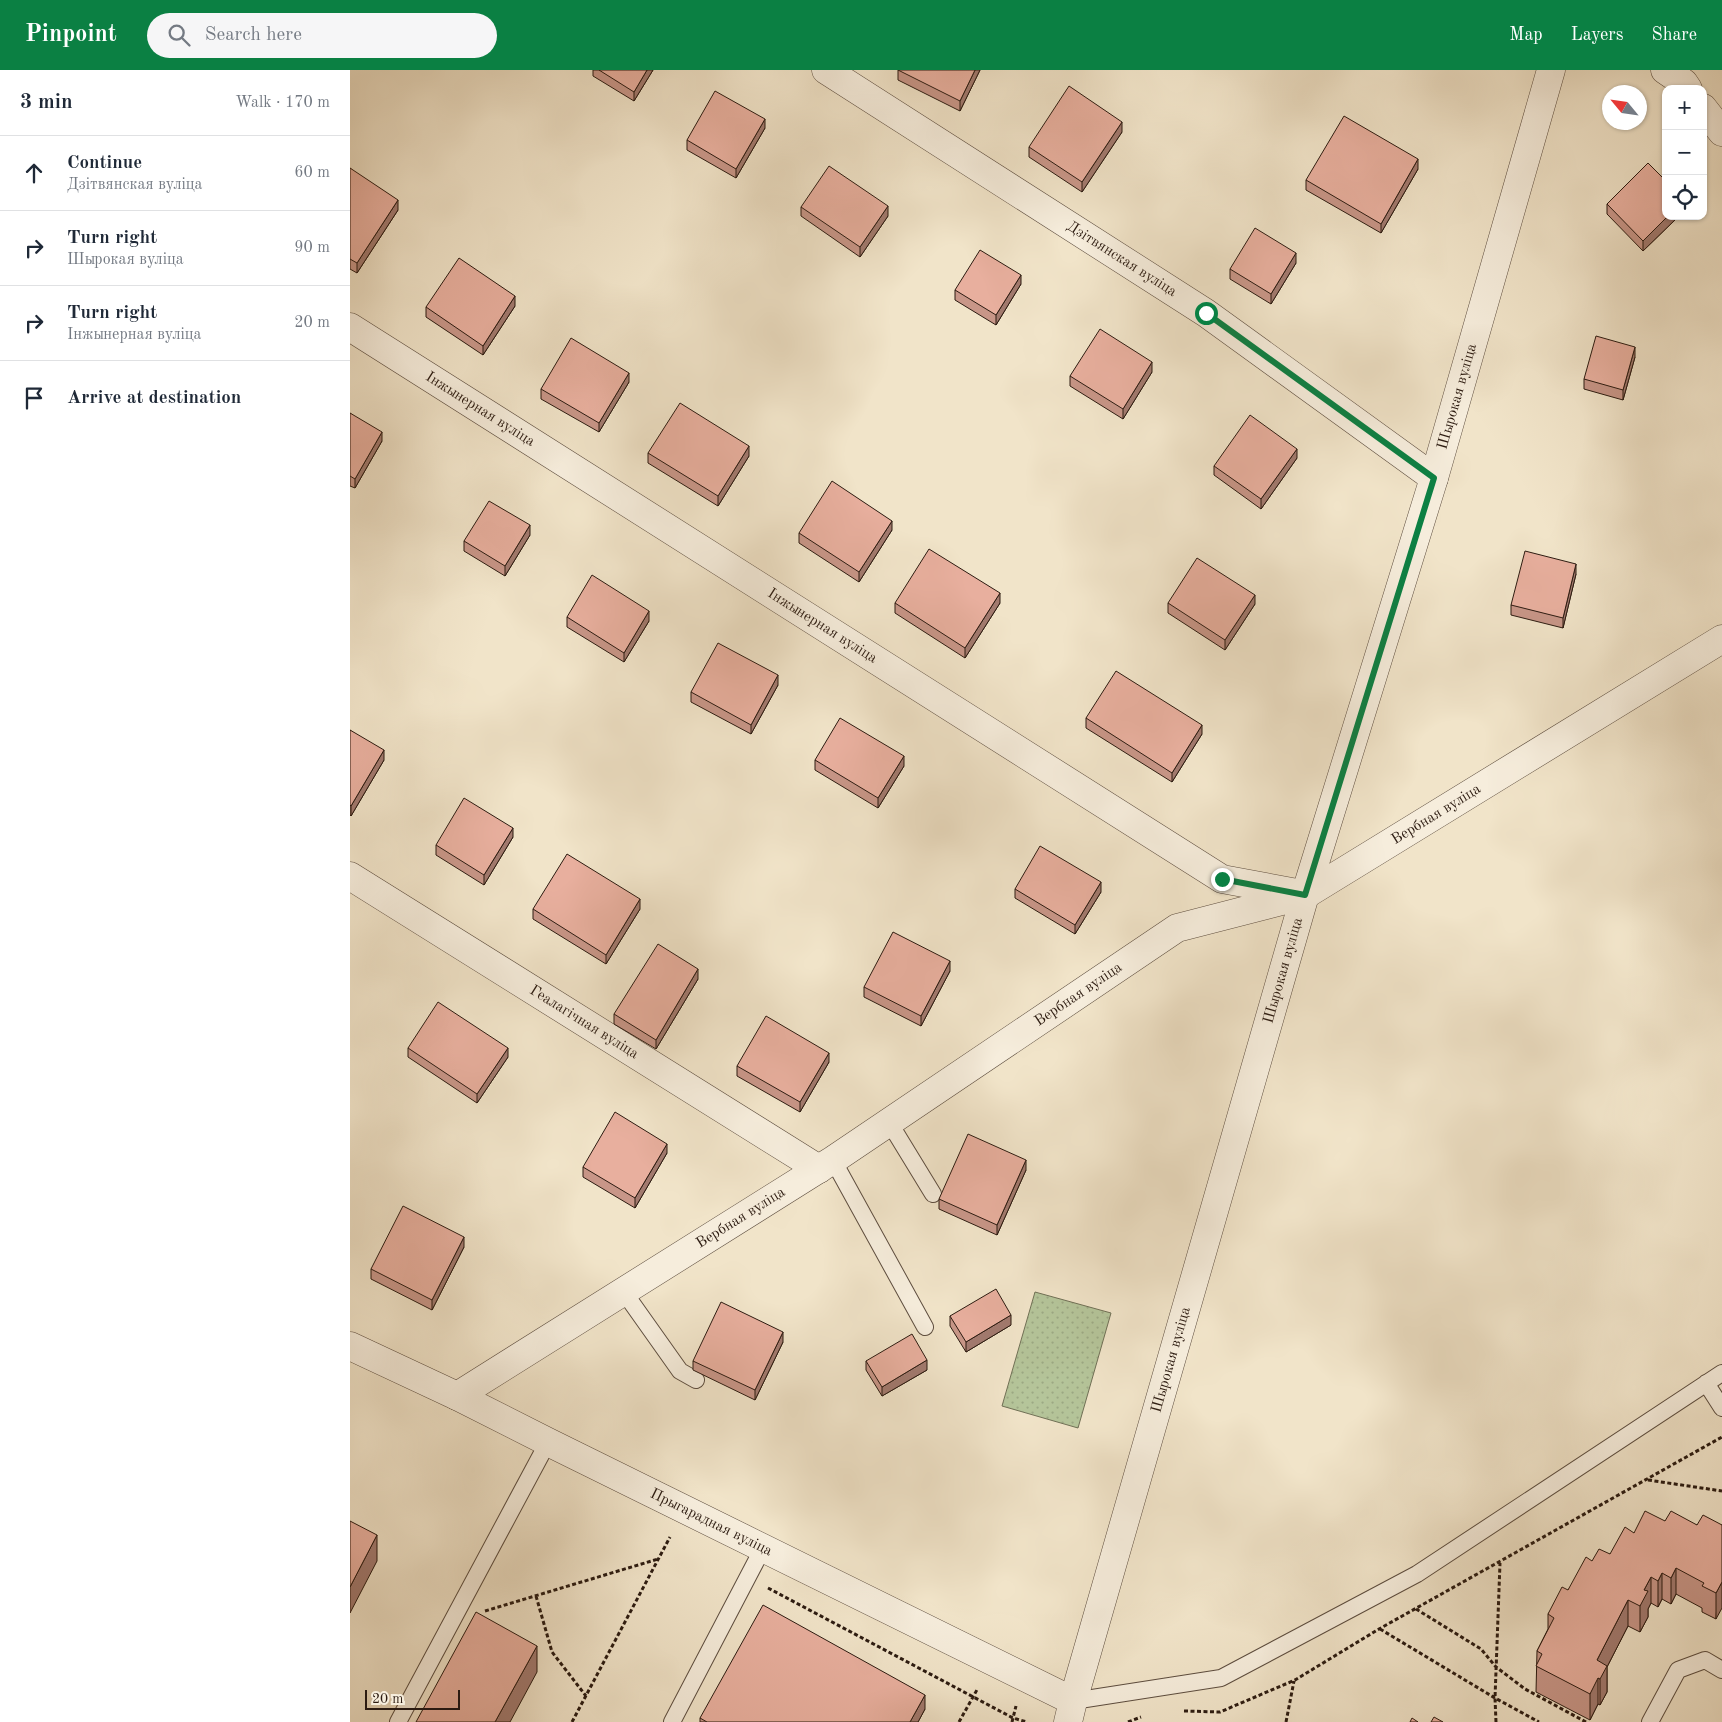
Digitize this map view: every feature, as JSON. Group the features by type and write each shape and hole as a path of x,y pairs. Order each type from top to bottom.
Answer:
{"street":[{"name":"Дзітвянская вуліца","path":"826,70 1206,313 1434,478"},
{"name":"Шырокая вуліца","path":"1071,1711 1305,895 1434,478 1551,70"},
{"path":"1666,70 1685,85"},
{"path":"1707,113 1722,132"},
{"name":"Інжынерная вуліца","path":"350,327 1222,879 1305,895"},
{"name":"Вербная вуліца","path":"458,1396 826,1164 1177,928 1305,895 1722,640"},
{"name":"Геалагічная вуліца","path":"350,876 826,1164"},
{"name":"Прыгарадная вуліца","path":"350,1346 458,1396 992,1661 1071,1711"}],"lane":[{"path":"889,1122 933,1194"},
{"path":"826,1164 925,1327"},
{"path":"624,1292 680,1371 696,1380"},
{"path":"1071,1711 1221,1678 1417,1574 1722,1373"},
{"path":"1706,1383 1722,1408"},
{"path":"398,1722 548,1442"},
{"path":"672,1722 763,1548"},
{"path":"1650,1722 1678,1670 1705,1660 1722,1670"}],"path":[{"path":"1647,1480 1722,1491"},
{"path":"572,1722 685,1510"},
{"path":"452,1621 659,1559"},
{"path":"1496,1722 1495,1698 1500,1563"},
{"path":"748,1577 1013,1718 1027,1722"},
{"path":"536,1596 552,1652 586,1696"},
{"path":"1416,1609 1481,1650 1496,1668 1525,1689 1586,1722"},
{"path":"1379,1629 1539,1722"},
{"path":"959,1722 992,1661"},
{"path":"1286,1722 1295,1680"}],"green space":[{"path":"1035,1292 1111,1313 1078,1428 1002,1406"}],"building":[{"path":"599,70 647,70 634,92"},
{"path":"898,70 975,70 960,101"},
{"path":"1069,86 1122,122 1082,182 1029,147"},
{"path":"715,91 765,119 736,169 687,140"},
{"path":"1344,116 1418,159 1381,224 1306,180"},
{"path":"1648,163 1662,177 1662,220 1664,220 1643,241 1607,204"},
{"path":"829,166 888,206 860,247 801,207"},
{"path":"350,168 398,200 357,263 350,259"},
{"path":"1255,228 1296,253 1271,294 1230,269"},
{"path":"980,250 1021,275 996,315 955,290"},
{"path":"459,258 515,296 483,346 426,307"},
{"path":"1100,329 1152,362 1123,409 1070,376"},
{"path":"1596,336 1635,347 1623,390 1584,379"},
{"path":"571,338 629,373 599,423 541,389"},
{"path":"680,403 749,446 718,496 648,453"},
{"path":"350,413 382,432 355,479 350,476"},
{"path":"1250,415 1297,449 1261,499 1214,466"},
{"path":"832,481 892,521 859,572 799,533"},
{"path":"489,501 530,525 505,566 464,541"},
{"path":"929,549 1000,593 965,648 895,603"},
{"path":"1525,551 1576,564 1563,618 1511,605"},
{"path":"1197,558 1255,595 1225,640 1168,603"},
{"path":"592,575 649,611 624,653 567,617"},
{"path":"718,643 778,675 751,725 691,692"},
{"path":"1116,671 1202,725 1172,773 1086,718"},
{"path":"840,718 904,756 878,798 815,760"},
{"path":"350,730 384,750 351,806 350,805"},
{"path":"464,798 513,828 484,875 436,845"},
{"path":"1040,846 1101,882 1075,925 1015,889"},
{"path":"567,854 640,899 606,955 533,909"},
{"path":"893,932 950,961 921,1016 864,987"},
{"path":"658,944 698,969 656,1040 614,1014"},
{"path":"438,1002 508,1048 477,1094 408,1048"},
{"path":"766,1016 829,1053 800,1102 737,1066"},
{"path":"615,1112 667,1144 635,1198 583,1167"},
{"path":"968,1134 1026,1160 997,1225 939,1199"},
{"path":"403,1206 464,1237 432,1300 371,1269"},
{"path":"996,1289 1011,1315 966,1342 950,1316"},
{"path":"721,1302 783,1332 755,1390 693,1361"},
{"path":"912,1334 927,1360 882,1387 866,1361"},
{"path":"1645,1511 1665,1521 1671,1511 1697,1525 1703,1515 1722,1525 1722,1582 1716,1593 1702,1586 1704,1583 1676,1568 1671,1578 1662,1573 1658,1581 1651,1577 1644,1590 1648,1591 1640,1606 1628,1600 1597,1660 1607,1666 1590,1694 1536,1666 1542,1654 1537,1651 1554,1618 1548,1614 1562,1587 1568,1590 1586,1557 1592,1561 1599,1549 1610,1554 1625,1527 1634,1533"},
{"path":"350,1521 377,1535 350,1587"},
{"path":"763,1605 925,1695 910,1722 707,1722 700,1718"},
{"path":"476,1612 537,1646 495,1722 416,1722"},
{"path":"1434,1717 1443,1722 1431,1722"},
{"path":"1412,1718 1418,1722 1410,1722"}],"route":[{"path":"1206,313 1434,478 1305,895 1222,879"}]}
